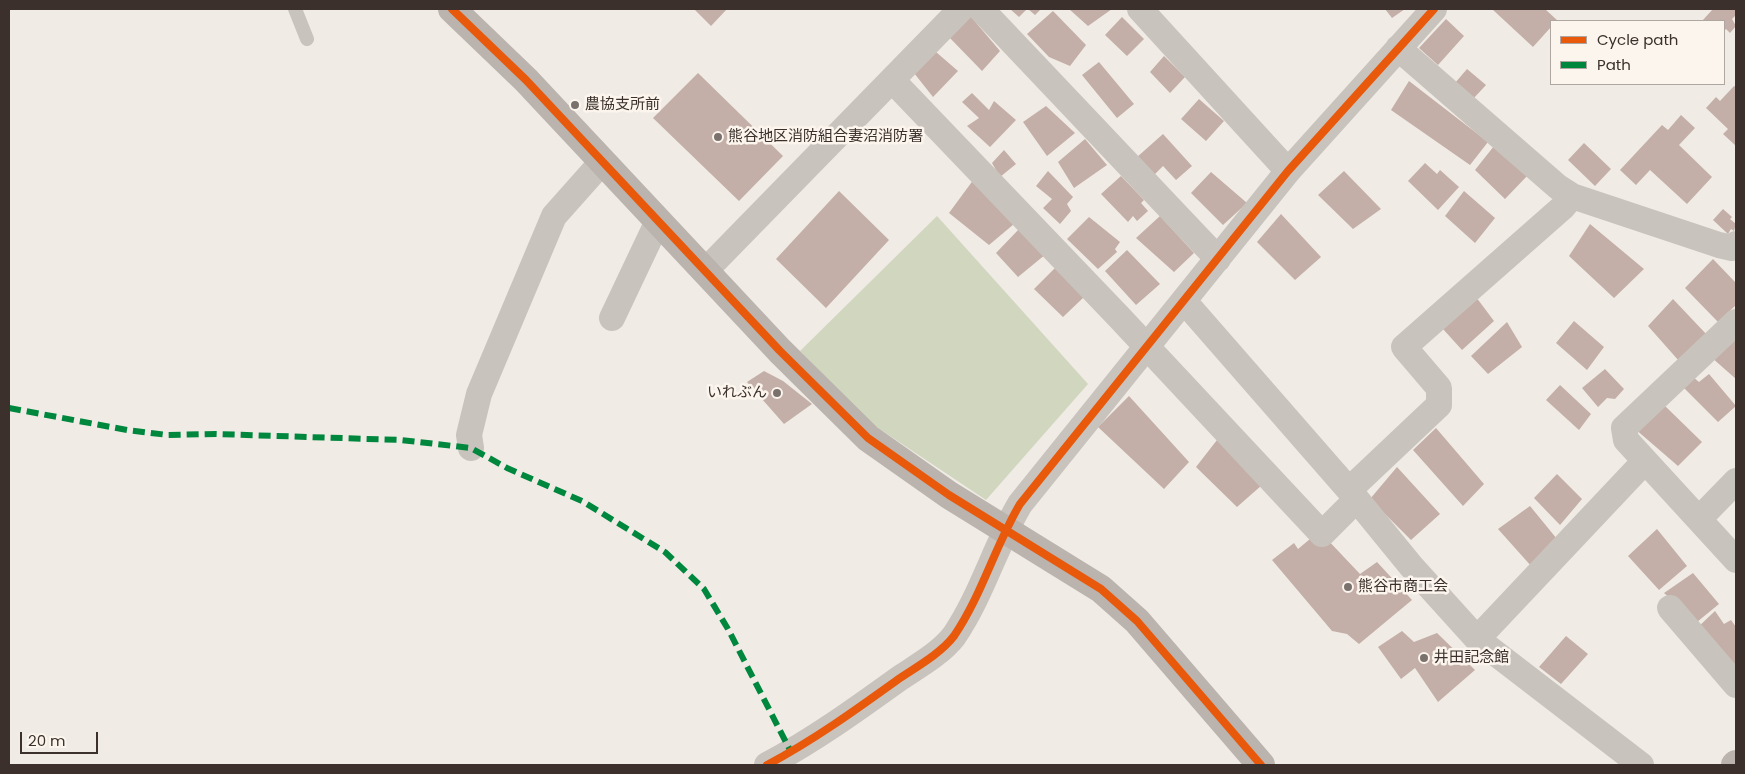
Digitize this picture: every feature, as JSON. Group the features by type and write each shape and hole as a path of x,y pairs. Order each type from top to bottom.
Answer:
{"street":[{"path":"452,9 526,80 780,351 868,438 949,495 1101,590 1136,621 1261,765"},
{"path":"705,271 961,9"},
{"path":"981,9 1218,259"},
{"path":"1140,9 1288,171"},
{"path":"767,765 795,759 838,722 930,657 953,638 973,603 1005,529 1020,504 1288,171 1434,9"},
{"path":"1398,48 1558,187 1572,196 1728,245 1736,266"},
{"path":"892,80 1147,347 1322,534 1352,495 1439,405 1439,388 1404,347 1563,207 1572,196"},
{"path":"471,448 469,434 478,394 554,216 602,162"},
{"path":"612,318 658,221"},
{"path":"1184,301 1411,566 1477,639 1641,765"},
{"path":"1736,322 1624,428 1626,440 1736,560"},
{"path":"1477,639 1645,461"},
{"path":"1698,519 1736,481"},
{"path":"1670,608 1736,685"}],"lane":[{"path":"295,9 307,39"}],"green space":[{"path":"937,216 1088,384 986,500 872,424 800,351"}],"building":[{"path":"694,9 727,9 711,26"},
{"path":"1010,9 1027,9 1019,17"},
{"path":"1028,9 1041,9 1035,15"},
{"path":"1069,9 1112,9 1088,26"},
{"path":"1385,9 1405,9 1392,18"},
{"path":"1492,9 1545,9 1557,20 1550,20 1550,28 1533,47"},
{"path":"1713,9 1736,9 1736,15 1732,19 1736,26 1730,33 1725,30 1725,20 1703,20"},
{"path":"1053,11 1086,45 1070,66 1049,57 1027,34"},
{"path":"967,12 1000,51 982,71 949,37"},
{"path":"1122,17 1144,39 1127,56 1105,35"},
{"path":"1446,19 1464,36 1438,65 1419,48"},
{"path":"936,52 958,71 933,97 914,73"},
{"path":"1164,56 1185,77 1170,93 1150,72"},
{"path":"1099,62 1134,104 1117,118 1082,75"},
{"path":"1467,69 1486,85 1473,99 1455,83"},
{"name":"熊谷地区消防組合妻沼消防署","path":"698,73 783,156 739,201 653,118"},
{"path":"1409,81 1488,142 1470,165 1391,110"},
{"path":"1734,86 1736,87 1736,146 1723,134 1728,129 1706,108 1716,97 1720,101"},
{"path":"972,93 989,110 994,101 1016,120 990,147 967,126 979,118 962,102"},
{"path":"1199,99 1224,121 1206,141 1181,119"},
{"path":"1046,106 1075,133 1047,156 1023,122"},
{"path":"1681,115 1695,128 1679,145 1712,177 1687,204 1650,170 1636,185 1620,170 1662,125 1668,130"},
{"path":"1163,134 1192,166 1176,180 1163,166 1153,176 1136,158"},
{"path":"1085,139 1107,165 1074,188 1058,162"},
{"path":"1584,143 1611,169 1595,186 1568,160"},
{"path":"1494,146 1528,175 1505,199 1475,170"},
{"path":"1004,150 1016,164 1000,177 992,163"},
{"path":"1425,163 1437,174 1440,170 1459,187 1438,210 1408,181"},
{"path":"1048,171 1073,197 1067,204 1071,211 1060,224 1043,208 1052,199 1036,186"},
{"path":"1344,171 1381,209 1353,229 1318,195"},
{"path":"1211,172 1247,203 1223,225 1191,193"},
{"path":"1121,176 1144,200 1141,203 1148,211 1137,221 1133,216 1128,222 1101,194"},
{"path":"974,179 1014,224 989,245 949,213"},
{"path":"839,191 889,240 826,308 776,259"},
{"path":"1464,191 1495,218 1475,243 1445,216"},
{"path":"1723,209 1732,217 1730,219 1736,224 1734,231 1731,229 1728,234 1713,220"},
{"path":"1281,214 1321,257 1295,280 1257,242"},
{"path":"1160,216 1194,253 1174,272 1136,238"},
{"path":"1089,217 1120,242 1115,249 1117,252 1098,269 1067,239"},
{"path":"1590,224 1644,269 1614,298 1569,256"},
{"path":"1020,228 1046,254 1018,277 996,253"},
{"path":"1127,250 1160,284 1136,305 1105,271"},
{"path":"1713,259 1736,283 1736,305 1718,322 1685,288"},
{"path":"1055,268 1084,297 1063,317 1034,289"},
{"path":"1476,297 1494,321 1462,350 1443,329"},
{"path":"1673,299 1708,336 1679,361 1648,326"},
{"path":"1574,321 1604,347 1587,370 1556,343"},
{"path":"1507,322 1522,347 1488,374 1471,356"},
{"path":"1736,333 1736,379 1711,357"},
{"path":"1605,369 1624,389 1615,399 1607,398 1598,407 1582,388"},
{"name":"いれぶん","path":"764,371 783,381 812,404 784,424 747,382"},
{"path":"1709,374 1736,406 1718,422 1682,386 1693,377 1699,382"},
{"path":"1560,385 1591,414 1579,430 1546,400"},
{"path":"1129,396 1189,462 1164,489 1098,427"},
{"path":"1664,405 1702,442 1678,466 1634,428"},
{"path":"1436,428 1484,484 1463,506 1413,450"},
{"path":"1217,440 1262,485 1237,507 1196,467"},
{"path":"1397,467 1440,514 1411,540 1370,499"},
{"path":"1557,474 1582,499 1560,525 1534,498"},
{"path":"1530,506 1557,539 1532,567 1498,529"},
{"path":"1657,529 1687,566 1659,590 1628,556"},
{"name":"熊谷市商工会","path":"1316,534 1324,536 1360,574 1377,562 1412,600 1359,644 1347,634 1332,631 1272,560 1294,543 1298,549"},
{"path":"1693,573 1719,604 1697,622 1664,593"},
{"path":"1715,611 1724,624 1731,620 1736,627 1736,675 1697,628"},
{"name":"井田記念館","path":"1402,631 1414,642 1437,633 1475,670 1438,702 1415,668 1401,679 1378,647"},
{"path":"1566,636 1588,654 1561,684 1539,667"}],"marked path":[{"path":"9,408 127,430 168,435 216,434 401,440 471,448 507,468 582,501 665,552 704,589 728,629 791,752"}],"cycle path":[{"path":"452,9 526,80 780,351 868,438 949,495 1101,589 1137,621 1261,765"},
{"path":"767,765 835,724 929,659 949,642 973,604 1020,504 1288,171 1434,9"}],"place":[{"name":"農協支所前","path":"575,105"},
{"name":"熊谷地区消防組合妻沼消防署","path":"718,137"},
{"name":"いれぶん","path":"777,393"},
{"name":"熊谷市商工会","path":"1348,587"},
{"name":"井田記念館","path":"1424,658"}]}
